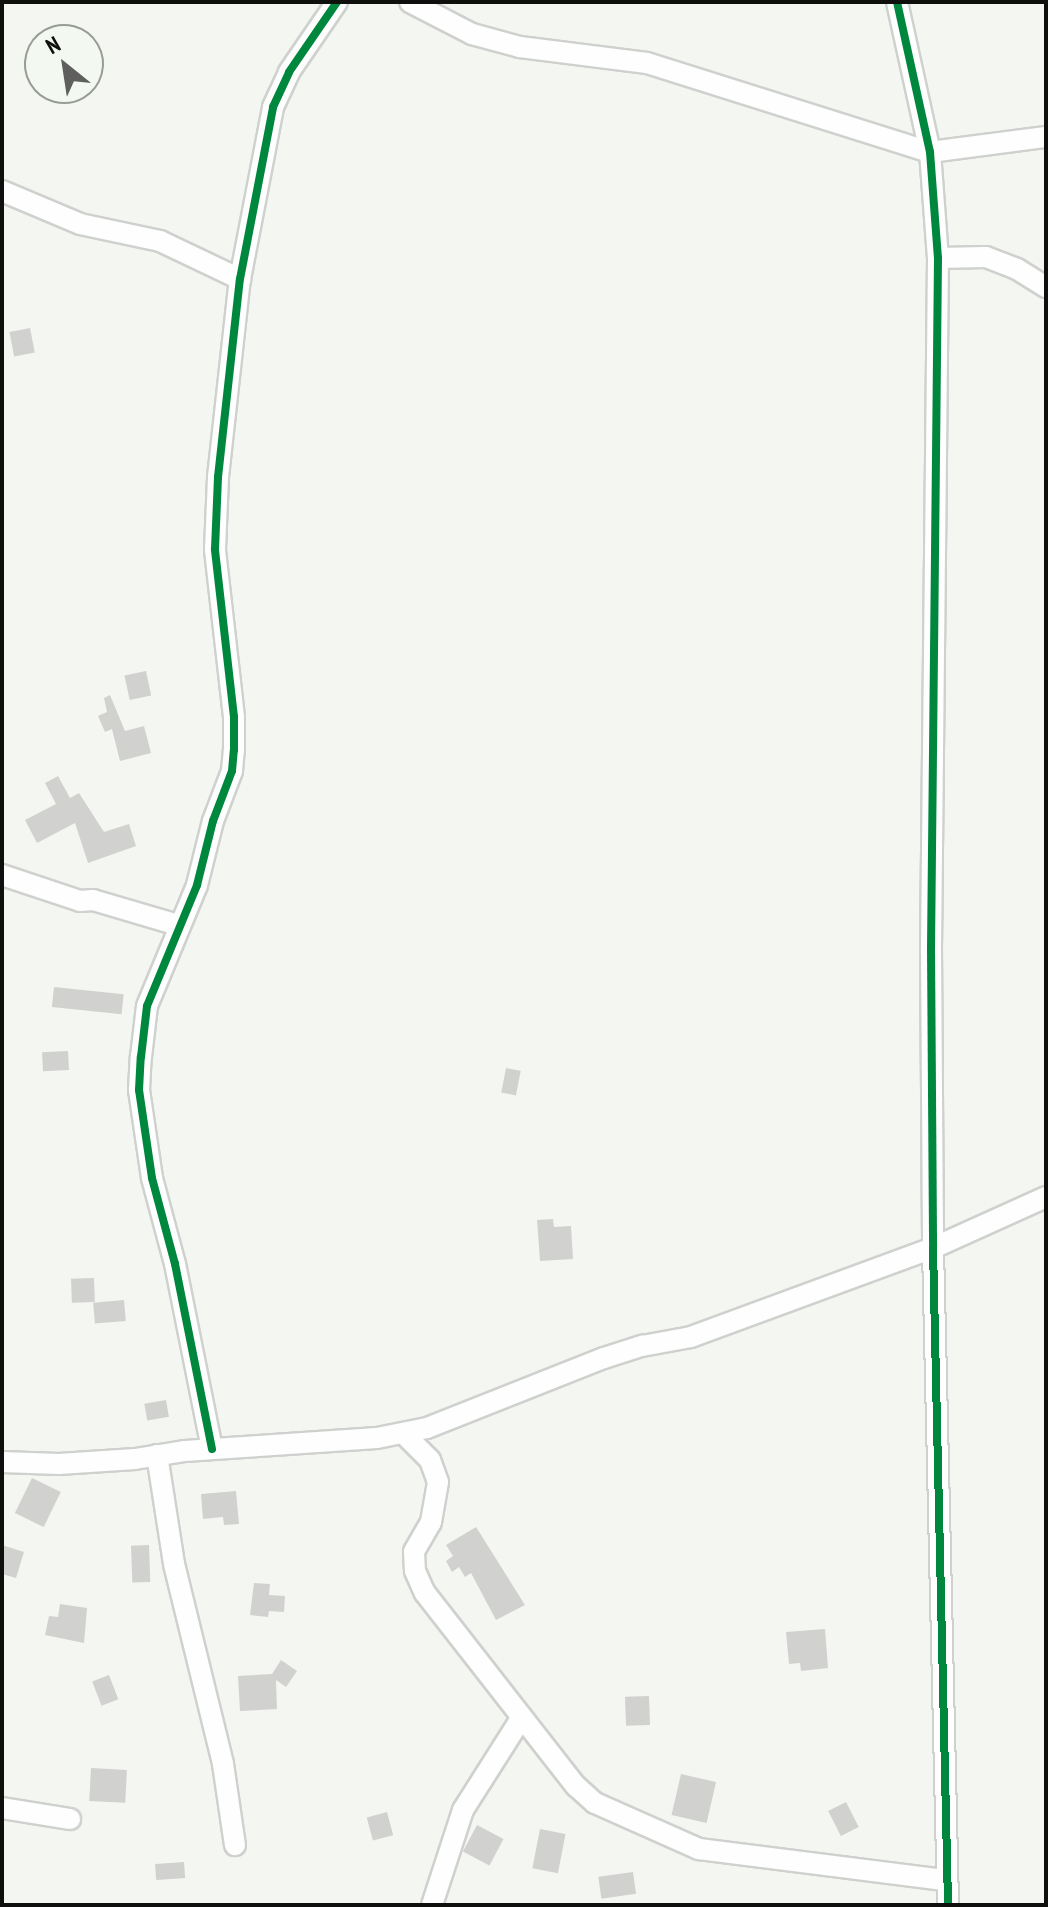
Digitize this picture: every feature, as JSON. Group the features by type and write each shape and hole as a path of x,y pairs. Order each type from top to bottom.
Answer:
{"street":[{"path":"212,1449 175,1264 152,1178 139,1090 147,1006 197,885 217,809 232,771 234,717 215,549 218,477 240,279 273,107 289,72 337,2"},
{"path":"410,2 472,34 520,47 647,63 930,152 1046,137"},
{"path":"897,2 930,152 938,258 931,949 933,1248 948,1905"},
{"path":"2,191 80,224 160,241 240,279"},
{"path":"938,258 986,257 1017,269 1046,287"},
{"path":"2,875 80,901 93,900 178,925"},
{"path":"2,1462 59,1464 404,1434 604,1358 642,1346 691,1337 933,1248 1046,1197"},
{"path":"404,1434 430,1460 438,1482 431,1522 414,1552 415,1571 425,1593 576,1786 595,1803 699,1849 946,1880"},
{"path":"157,1455 174,1564 223,1764 235,1845"},
{"path":"432,1905 463,1810 522,1717"},
{"path":"2,1808 70,1819"}],"building":[{"path":"30,328 35,353 14,357 9,332"},
{"path":"146,671 151,695 130,700 124,676"},
{"path":"110,695 125,731 144,726 151,753 120,761 112,729 105,732 98,716 107,712 104,698"},
{"path":"58,776 70,798 79,793 104,832 129,824 136,846 88,863 75,823 37,843 25,820 56,804 45,783"},
{"path":"54,987 124,994 122,1014 52,1007"},
{"path":"68,1051 69,1070 43,1071 42,1052"},
{"path":"506,1068 521,1071 516,1095 501,1093"},
{"path":"553,1219 554,1227 571,1226 573,1259 540,1261 537,1220"},
{"path":"94,1278 95,1302 72,1303 71,1279"},
{"path":"124,1300 126,1321 95,1324 93,1303"},
{"path":"166,1400 169,1417 147,1421 144,1404"},
{"path":"32,1478 61,1492 44,1527 15,1513"},
{"path":"236,1491 239,1524 224,1525 223,1517 203,1519 201,1494"},
{"path":"476,1527 525,1605 496,1620 471,1573 465,1577 459,1567 452,1572 446,1561 453,1556 446,1545"},
{"path":"2,1545 24,1552 16,1578 2,1574"},
{"path":"149,1545 150,1582 132,1583 131,1546"},
{"path":"254,1583 270,1584 269,1595 285,1596 284,1612 269,1611 268,1617 250,1615"},
{"path":"60,1604 87,1608 84,1643 45,1635 49,1616 58,1617"},
{"path":"825,1629 828,1668 801,1671 800,1663 789,1664 786,1632"},
{"path":"281,1660 297,1671 286,1687 276,1680 277,1709 240,1711 238,1676 272,1674"},
{"path":"109,1675 118,1699 102,1706 92,1681"},
{"path":"649,1696 650,1725 626,1726 625,1697"},
{"path":"91,1768 127,1770 125,1803 89,1801"},
{"path":"681,1774 716,1782 707,1823 672,1815"},
{"path":"846,1802 859,1827 841,1836 828,1811"},
{"path":"387,1812 393,1835 373,1841 367,1817"},
{"path":"477,1825 503,1839 489,1866 463,1851"},
{"path":"540,1829 566,1834 558,1873 532,1868"},
{"path":"184,1862 185,1878 156,1880 155,1864"},
{"path":"633,1872 636,1894 601,1899 598,1877"}],"cycle path":[{"path":"212,1449 175,1264 152,1178 139,1090 141,1057 147,1006 197,885 213,821 232,771 234,717 215,549 218,477 240,279 273,107 289,72 337,2"},
{"path":"897,2 930,152 938,258 931,949 933,1248 948,1905"}]}
